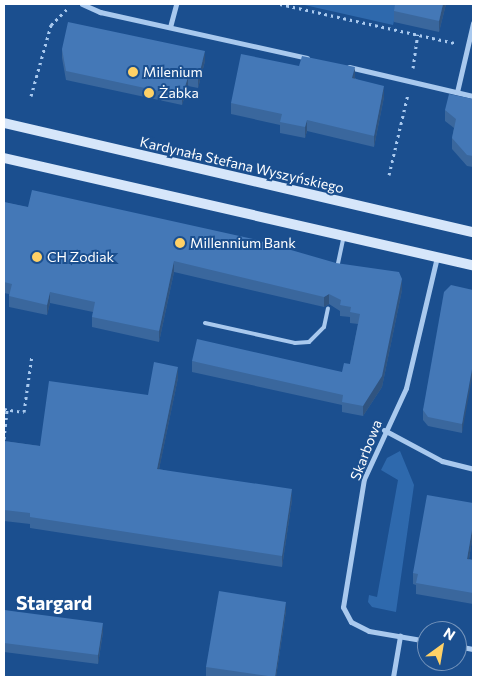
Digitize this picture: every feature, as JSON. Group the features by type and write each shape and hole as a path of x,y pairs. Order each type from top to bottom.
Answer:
{"main road":[{"name":"Kardynała Stefana Wyszyńskiego","path":"4,123 473,232"},
{"path":"4,158 473,265"}],"street":[{"path":"82,4 100,12 314,59"},
{"path":"170,27 176,4"},
{"path":"457,92 473,23"},
{"path":"344,66 411,80 473,96"},
{"name":"Skarbowa","path":"417,639 351,622 343,607 364,479 384,430 406,388 437,257"},
{"path":"384,430 442,461 473,469"},
{"path":"393,677 400,636"}],"lane":[{"path":"337,270 344,236"},
{"path":"204,323 295,343 309,342 324,327 328,308"}],"path":[{"path":"31,96 51,25 72,4"},
{"path":"280,4 459,44 461,36"},
{"path":"389,175 411,80 418,34"},
{"path":"4,439 6,409 24,412 32,355"}],"shaded area":[{"path":"300,4 398,4 393,25"},
{"path":"400,451 414,485 396,612 372,607 368,602 369,595 377,597 398,480 381,470 387,458"}],"building":[{"path":"395,4 443,4 439,21 394,11"},
{"name":"Milenium","path":"68,22 205,51 198,79 188,77 182,96 66,71 62,49"},
{"path":"241,54 299,66 302,56 355,67 352,78 384,86 374,136 307,120 305,127 280,122 282,114 231,103"},
{"path":"449,94 473,99 473,156 467,155 452,138 456,119 445,110"},
{"path":"32,190 253,239 336,263 399,272 402,279 382,376 363,406 342,402 343,395 192,361 197,339 342,372 344,363 350,364 360,314 350,312 351,307 340,305 341,300 329,294 324,297 174,261 159,331 92,317 95,302 50,292 47,305 9,296 12,284 4,282 4,202 28,207"},
{"path":"451,285 473,290 473,364 462,424 428,417 423,410 444,292"},
{"path":"154,362 178,367 157,469 292,489 282,556 30,517 30,513 4,510 4,441 40,446 49,381 148,395"},
{"path":"427,495 473,503 473,524 467,559 473,560 473,593 416,583 418,574 413,573"},
{"path":"219,591 286,602 275,677 206,667"},
{"path":"4,610 103,623 98,655 4,643"}],"place":[{"name":"Milenium","path":"133,72"},
{"name":"Żabka","path":"149,93"},
{"name":"Millennium Bank","path":"180,243"},
{"name":"CH Zodiak","path":"37,257"}],"district":[{"name":"Stargard","path":"54,603"}]}
